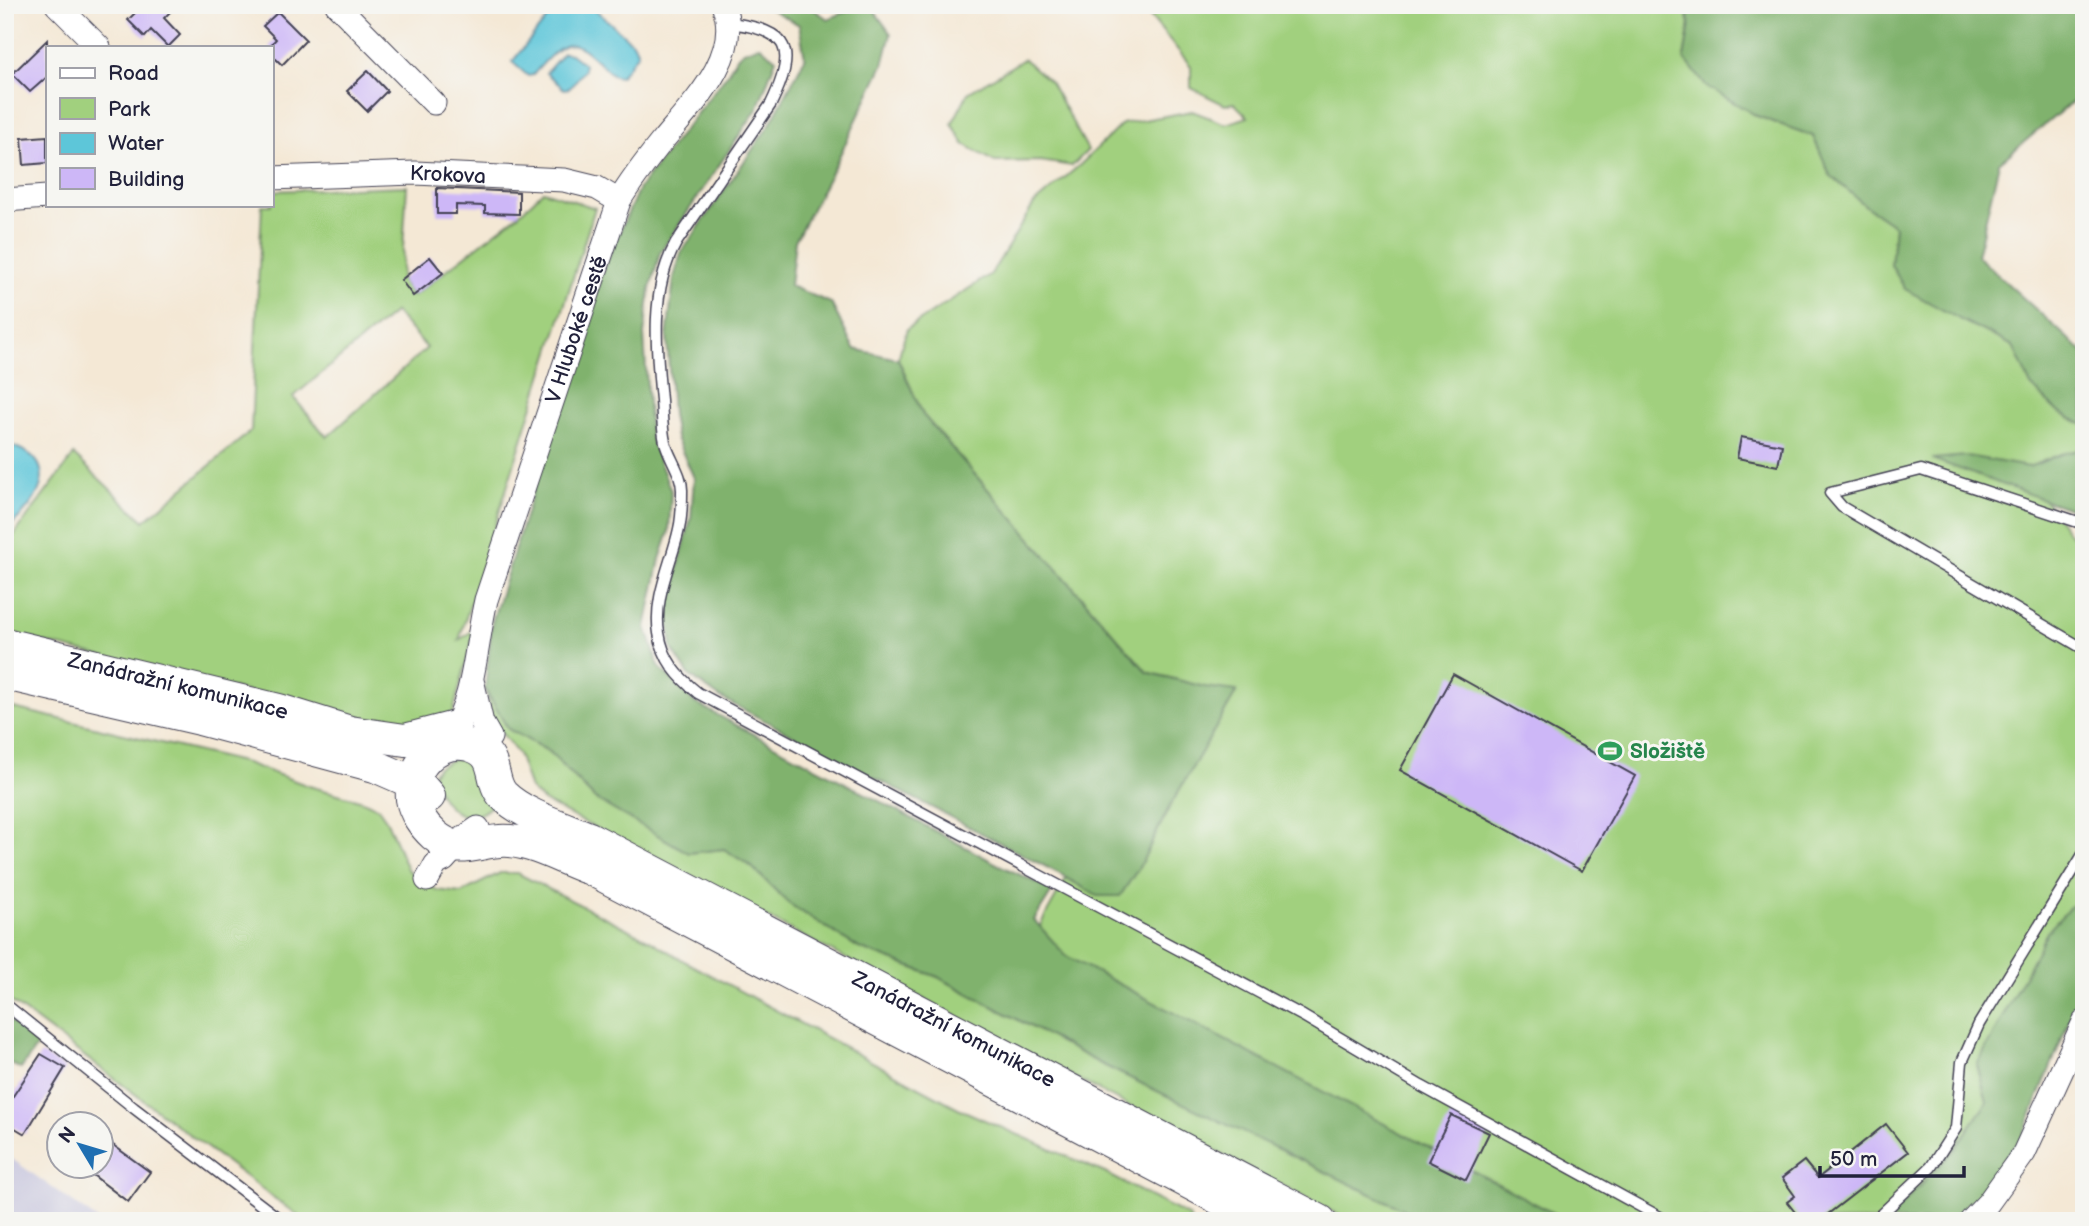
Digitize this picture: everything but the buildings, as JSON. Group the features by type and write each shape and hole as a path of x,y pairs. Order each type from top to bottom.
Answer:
{"main road":[{"name":"Zanádražní komunikace","path":"5,644 279,710 375,766 416,801 426,792 437,815 459,829 457,849"},
{"name":"Zanádražní komunikace","path":"5,674 200,719 379,747 407,757 421,757 445,741"},
{"path":"416,801 422,763 445,741 473,729 490,737 506,752 512,789 503,812 457,849"},
{"path":"445,741 483,752 491,761 498,788 512,789"},
{"name":"Zanádražní komunikace","path":"512,789 524,809 587,853 1243,1216"},
{"name":"Zanádražní komunikace","path":"457,849 503,824 587,853 1320,1221"}],"street":[{"path":"57,5 98,46"},
{"path":"337,5 434,103"},
{"name":"V Hluboké cestě","path":"445,741 472,681 486,600 619,201 634,176 707,86 723,51 726,14"},
{"name":"Krokova","path":"273,178 415,173 564,180 597,188 619,201"},
{"path":"5,200 46,197"},
{"name":"V Hluboké cestě","path":"472,681 480,716 490,737"},
{"path":"416,801 428,834 457,849"},
{"path":"1971,1221 1988,1203 2024,1153 2084,1022"}],"lane":[{"path":"726,14 775,35 786,51 786,62 781,83 771,104 676,243 662,278 657,343 663,427 665,442 682,487 679,531 659,603 659,632 666,659 680,678 698,693 1291,1009 1422,1086 1667,1221"},
{"path":"2084,524 1921,470 1830,493 1842,506 2084,649"},
{"path":"1874,1221 1931,1167 1956,1128 1962,1062 1979,1024 2084,853"},
{"path":"5,1004 134,1108 282,1221"}],"shaded area":[{"path":"5,1154 99,1221 5,1221"}],"green space":[{"path":"763,5 807,5 828,19 863,5 870,5 891,34 883,65 795,241 790,286 831,303 854,349 898,359 923,415 1147,672 1205,687 1237,691 1169,808 1140,866 1120,896 1097,896 1058,873 719,697 689,675 672,649 667,610 691,518 694,478 676,438 672,415 667,337 674,278 681,253 770,124 805,58 799,25"},
{"name":"Složiště","path":"1141,5 1685,5 1690,24 1684,58 1757,116 1813,136 1830,175 1867,207 1895,226 1891,265 1961,320 2014,346 2031,386 2058,412 2084,425 2084,449 2061,454 2029,467 2021,467 2070,535 2084,540 2084,949 1934,1221 1350,1221 543,801 530,789 518,754 493,722 485,689 509,729 549,752 595,799 689,853 724,849 752,867 788,903 859,948 938,977 1099,1063 1250,1135 996,1004 1177,680 1147,672 923,415 898,359 907,329 991,274 1034,204 1122,124 1192,111 1226,124 1248,117 1234,103 1225,105 1191,88 1191,66"},
{"path":"1685,5 2084,5 2084,92 1999,163 1977,256 2084,353 2084,425 2058,412 2031,386 2013,346 1905,289 1891,265 1895,226 1867,207 1830,175 1813,136 1757,116 1706,86 1684,58 1690,24"},
{"path":"760,46 776,59 757,109 660,253 650,290 644,334 650,437 671,491 669,532 660,559 646,627 659,667 695,703 999,865 1053,890 1034,920 1066,956 1568,1221 1427,1221 1099,1063 938,977 859,948 788,903 752,867 724,849 689,853 595,799 550,752 508,729 485,689 492,622 601,274 639,188 728,73 736,58 743,51"},
{"path":"1024,59 1050,82 1088,150 1072,166 1040,161 995,162 964,144 952,124 968,93"},
{"path":"407,186 401,280 413,296 519,214 543,191 595,208 459,640 475,629 452,716 409,731 5,633 5,547 74,455 144,521 251,431 262,206 273,206 273,191","holes":["395,312 427,348 327,437 293,397"]},
{"path":"2084,449 2084,514 1932,459 1967,456 2029,467 2061,454"},
{"path":"5,706 246,763 309,786 363,801 378,808 387,821 407,869 437,890 461,893 500,873 517,873 650,940 684,961 962,1110 1107,1174 1188,1216 1191,1221 305,1221 5,997"},
{"path":"453,759 470,761 477,766 494,803 484,812 473,816 464,815 447,805 441,796 432,774 438,767"},
{"path":"2084,892 2084,984 2016,1153 1985,1189 1948,1221 1892,1221 1889,1218 1954,1150 1987,1102 1977,1065 2047,932"},
{"path":"5,1017 39,1043 21,1069 5,1061"}],"water":[{"path":"558,5 590,5 634,44 638,53 620,77 614,76 590,54 573,45 556,51 533,75 528,76 512,62"},
{"path":"563,53 571,54 584,64 584,70 570,88 564,89 546,73"},
{"path":"5,442 34,458 42,477 40,487 29,507 5,530"}],"place":[{"name":"Složiště","path":"1610,751"}]}
